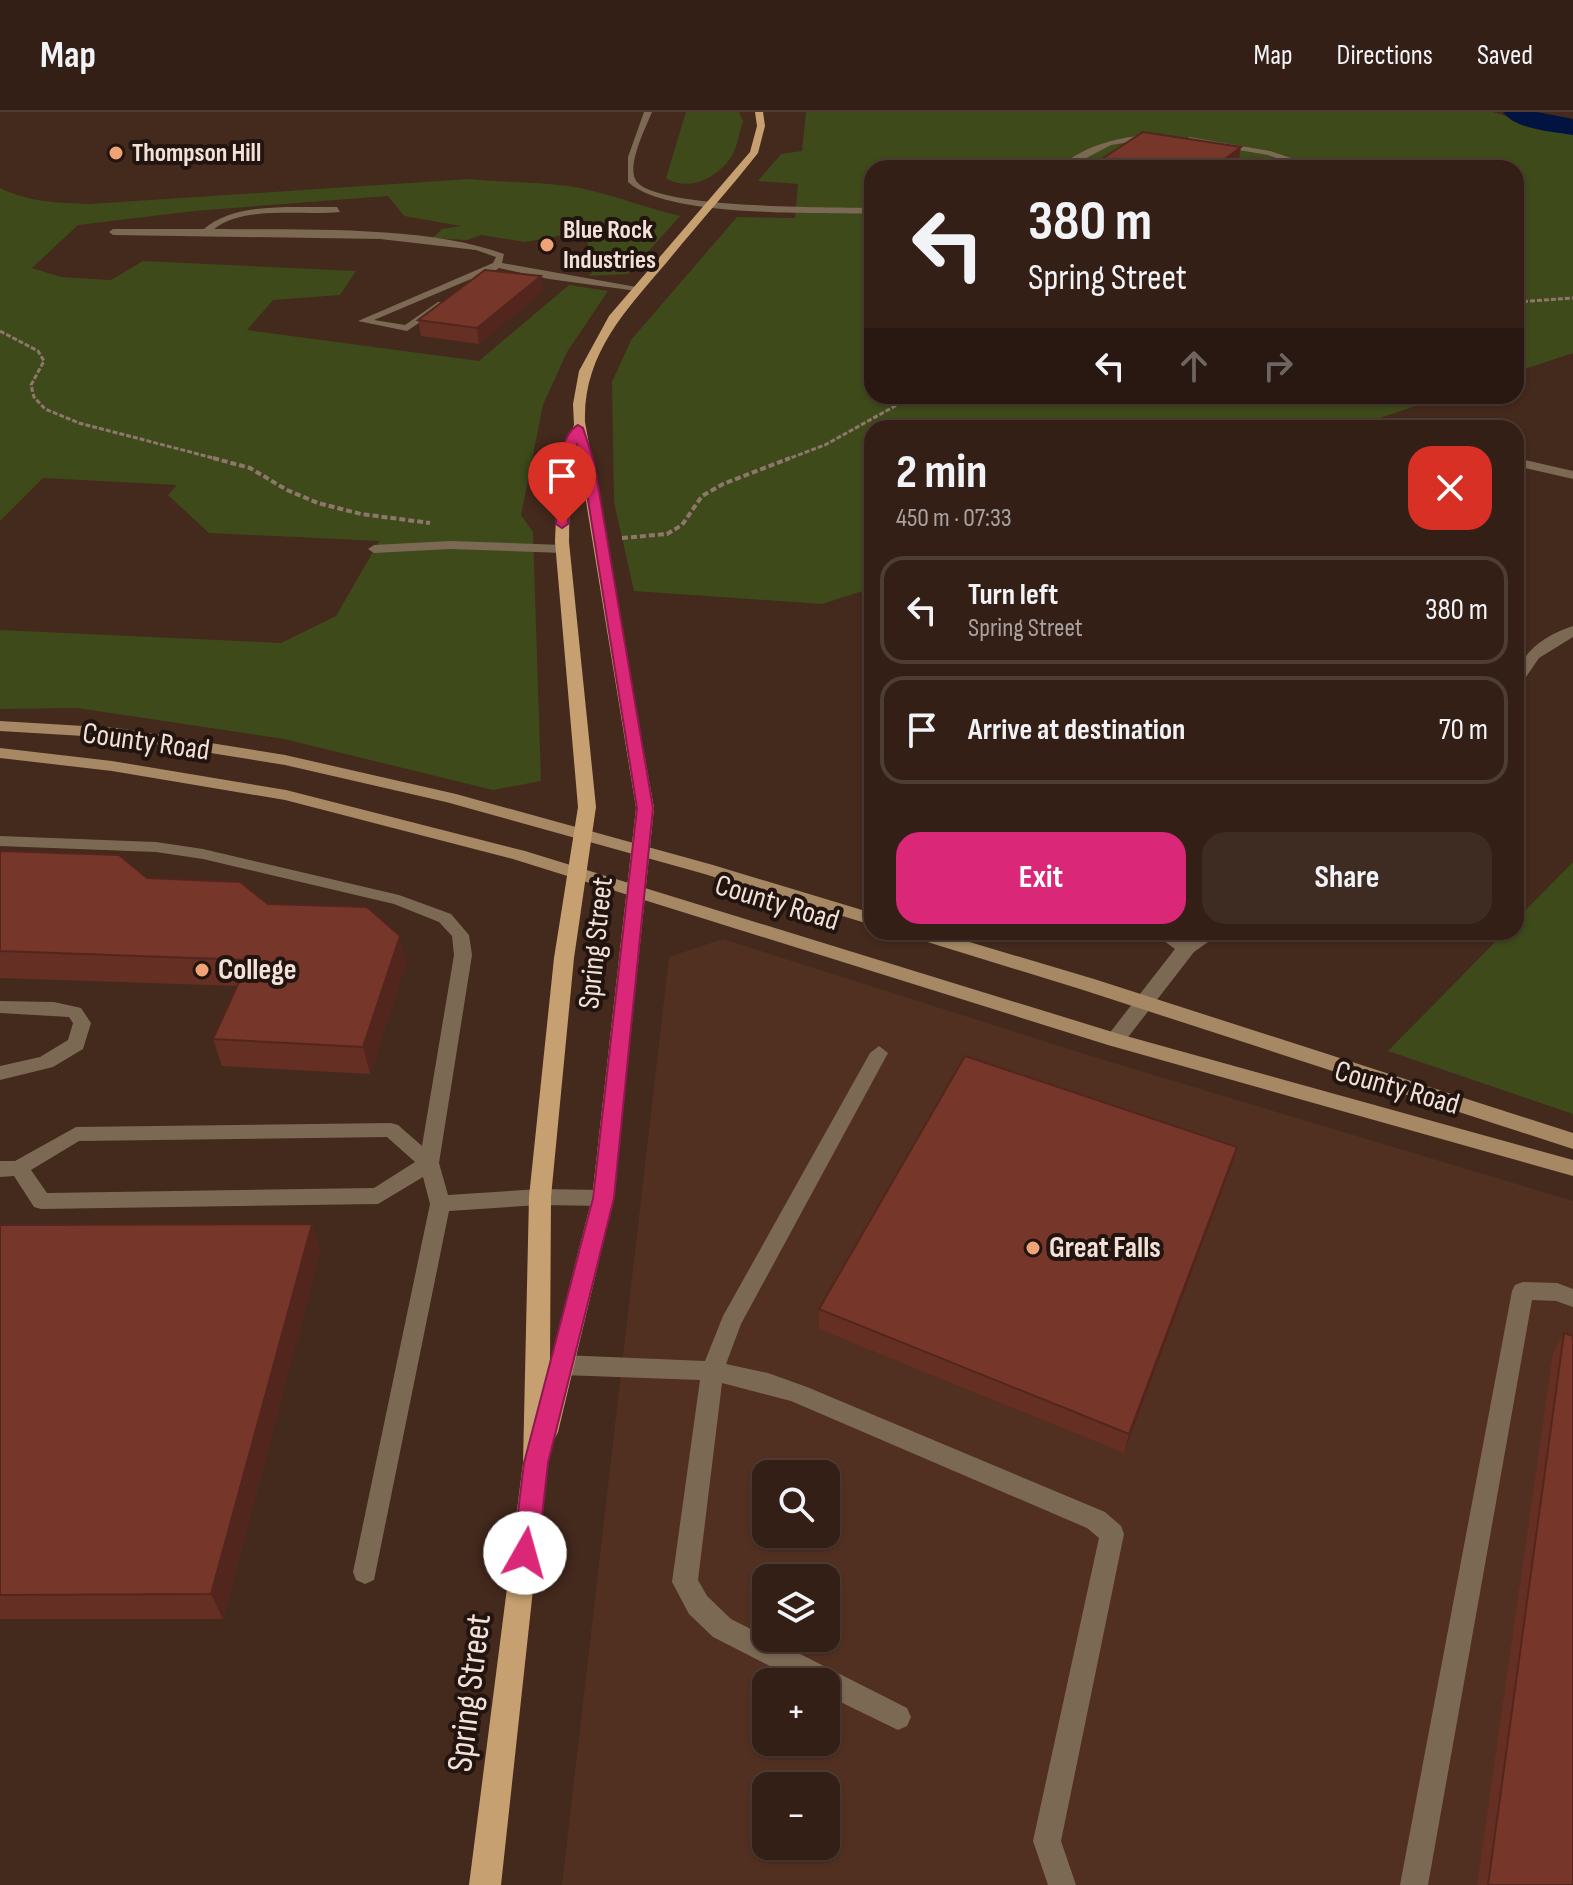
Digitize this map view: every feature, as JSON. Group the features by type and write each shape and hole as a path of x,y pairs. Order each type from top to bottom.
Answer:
{"main road":[{"name":"Spring Street","path":"536,1463 603,1198 645,808 588,462 578,428 577,405 585,371 596,344 637,288 754,153 761,126 759,112"},
{"name":"Spring Street","path":"485,1885 536,1463 540,1197 564,958 587,807 563,549 564,464 578,428"},
{"name":"County Road","path":"0,726 117,733 285,760 450,798 864,917"},
{"name":"County Road","path":"0,753 112,766 286,795 577,873 1115,1040 1573,1168"},
{"name":"County Road","path":"941,940 1573,1141"}],"street":[{"path":"1524,464 1573,475"},
{"path":"1524,668 1533,655 1573,631"},
{"path":"1174,940 1187,948"},
{"path":"1115,1040 1187,948 1200,940"}],"lane":[{"path":"648,112 630,163 631,181 638,191 711,205 864,211"},
{"path":"1076,160 1101,145 1134,136 1170,137"},
{"path":"1185,139 1270,153 1289,160"},
{"path":"208,230 221,219 237,216 337,210"},
{"path":"113,232 208,230 375,238 468,245 497,252 501,256 497,265 407,328 363,321 497,265 549,276 637,288"},
{"path":"374,549 450,545 563,549"},
{"path":"0,841 156,847 203,854 399,900 445,918 460,935 463,955 429,1163 440,1204 365,1572"},
{"path":"0,1007 54,1008 75,1012 82,1023 76,1044 46,1062 0,1073"},
{"path":"879,1053 731,1322 712,1371 685,1582 698,1605 722,1628 898,1717"},
{"path":"391,1130 429,1163 378,1196 41,1201 9,1168 76,1134 391,1130"},
{"path":"440,1204 540,1197 603,1198"},
{"path":"1414,1885 1523,1291 1557,1292 1573,1298"},
{"path":"562,1365 712,1371 768,1383 1096,1520 1112,1534 1047,1841 1062,1885"}],"path":[{"path":"1524,301 1573,298"},
{"path":"0,331 38,351 44,361 31,385 34,397 45,409 79,423 250,468 287,490 318,503 361,514 431,523"},
{"path":"870,420 899,404"},
{"path":"601,539 667,534 682,525 702,496 723,484 825,445 864,423"}],"shaded area":[{"path":"723,939 1094,1057 1573,1201 1573,1885 562,1885 669,957"}],"green space":[{"path":"686,112 739,112 743,121 734,151 724,166 701,181 683,184 666,178"},
{"path":"806,112 1493,112 1546,129 1573,131 1573,353 1524,369 1524,160 864,160 864,404 1421,404 1374,420 864,420 864,591 822,604 634,591 614,502 612,382 631,340 737,217 795,218 798,184 758,181 781,154 802,151"},
{"path":"469,179 580,188 680,216 628,274 589,276 594,270 592,267 572,265 587,256 590,249 587,242 574,233 525,242 481,235 467,240 432,238 442,229 461,226 404,216 388,196 194,211 78,225 32,268 61,277 111,280 143,261 356,271 340,295 273,300 247,330 479,361 569,285 608,291 567,352 543,405 521,515 533,532 541,781 493,790 284,739 77,708 0,709 0,630 281,643 336,616 379,541 209,533 168,495 177,485 43,478 0,521 0,188 32,199 89,204"},
{"path":"1573,862 1573,1114 1388,1051 1497,940 1524,940 1524,912"}],"building":[{"path":"1143,132 1241,147 1224,160 1100,160"},
{"path":"485,270 541,276 477,328 418,320"},
{"name":"College","path":"0,851 119,855 147,878 240,882 268,904 367,907 400,936 363,1047 213,1039 249,960 0,951"},
{"name":"Great Falls","path":"965,1056 1237,1147 1129,1434 819,1309"},
{"path":"312,1224 211,1594 0,1595 0,1225"},
{"path":"1564,1333 1573,1336 1573,1885 1488,1885"}],"waterway":[{"path":"1515,112 1540,122 1573,127"}],"place":[{"name":"Thompson Hill","path":"116,153"},
{"name":"Blue Rock Industries","path":"547,245"},
{"name":"College","path":"202,970"},
{"name":"Great Falls","path":"1033,1248"}],"route":[{"path":"525,1553 536,1463 603,1198 645,808 588,462 578,428 564,464 562,524"}]}
